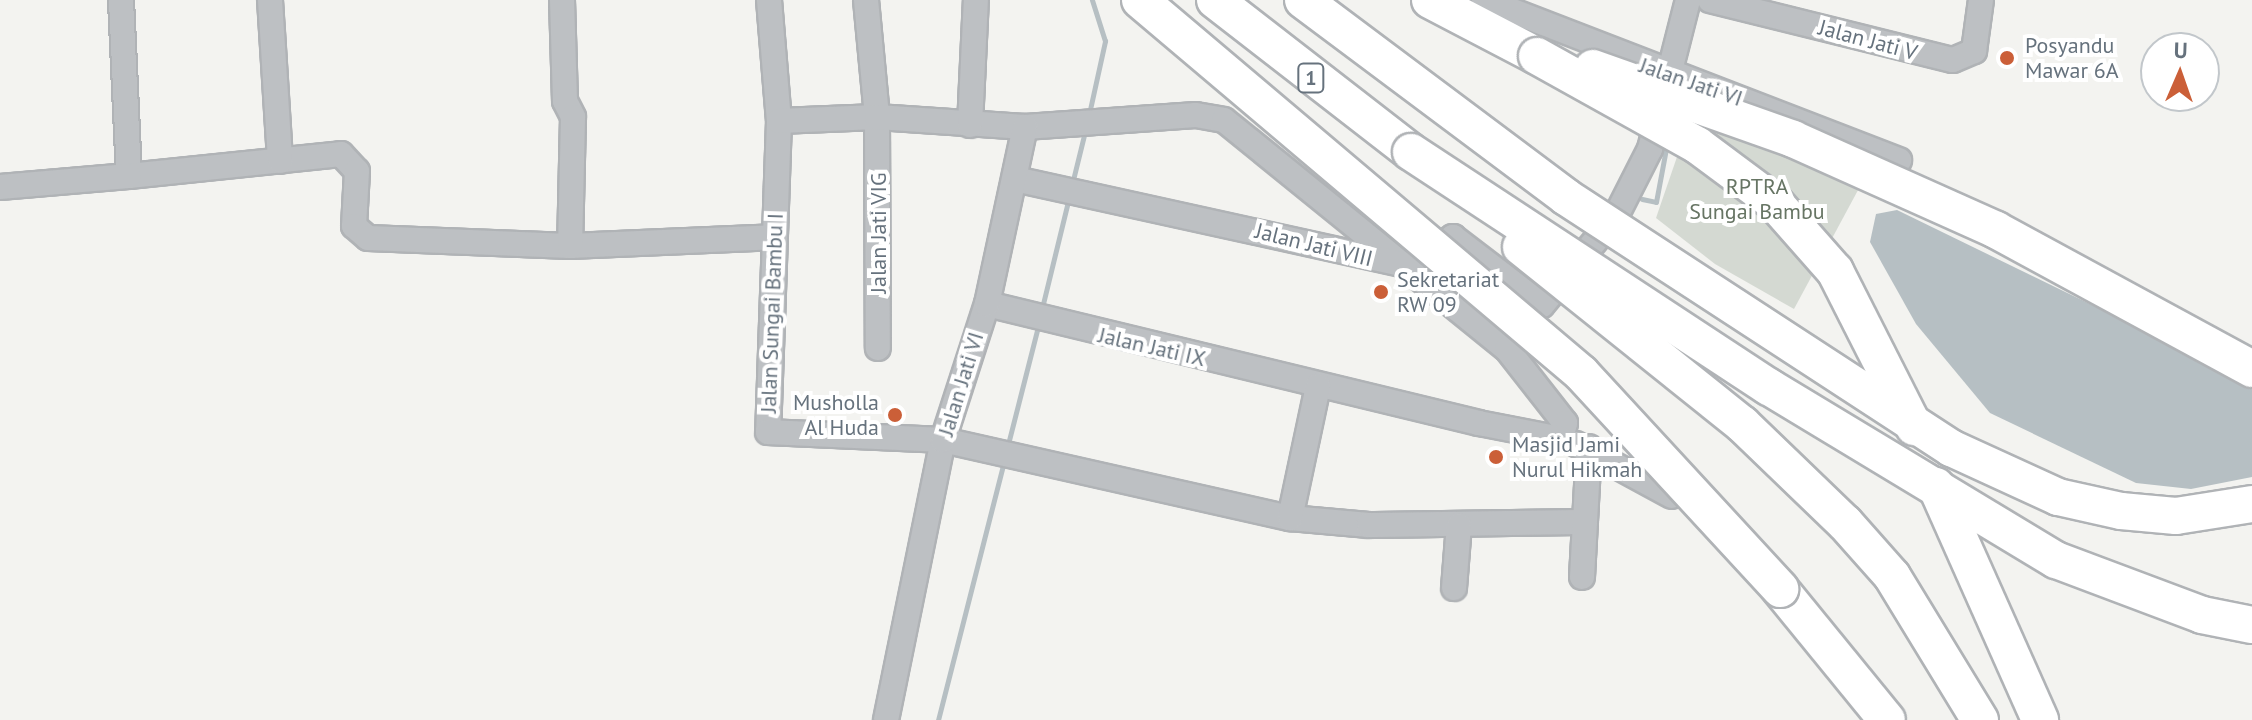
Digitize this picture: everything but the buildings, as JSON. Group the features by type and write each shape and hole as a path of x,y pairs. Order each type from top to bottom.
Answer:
{"highway":[{"path":"1140,0 1581,373 1840,660 1887,720"},
{"name":"1","path":"1215,0 1411,152"},
{"path":"1303,0 1566,197 1951,448 2058,497 2121,511 2176,516 2252,504"},
{"path":"1430,0 1697,145 1809,238 1891,373 2040,720"},
{"path":"1537,56 1604,71 1793,139 1996,230 2252,369"},
{"path":"1411,152 1782,396 2056,560 2173,606 2252,625"},
{"path":"1411,152 1742,424 1824,502 1892,576 1980,720"}],"street":[{"path":"121,0 129,176"},
{"path":"270,0 280,161"},
{"path":"562,0 565,101 573,117 570,246"},
{"name":"Jalan Sungai Bambu I","path":"769,0 779,121 768,432 943,440 1290,518 1459,525 1585,522"},
{"name":"Jalan Jati VIG","path":"866,0 877,117 878,348"},
{"path":"970,125 976,0"},
{"name":"Jalan Jati VI","path":"1484,0 1899,160"},
{"path":"1507,349 1616,216 1650,149 1678,73 1688,0"},
{"name":"Jalan Jati V","path":"1710,0 1953,60 1974,51 1981,0"},
{"path":"779,121 877,117 1025,127 1104,125 1196,115 1224,120 1413,266 1453,237 1542,305"},
{"name":"Jalan Jati VI","path":"886,720 943,440 987,304 1025,127"},
{"path":"0,187 346,155 357,171 354,226 368,238 570,246 773,237"},
{"name":"Jalan Jati VIII","path":"1015,179 1413,266 1507,349 1560,408 1561,439"},
{"name":"Jalan Jati IX","path":"987,304 1055,325 1561,439 1589,447 1672,496"},
{"path":"1290,518 1318,386"},
{"path":"1582,577 1589,447"},
{"path":"1454,588 1459,525"}],"green space":[{"name":"RPTRA Sungai Bambu","path":"1701,87 1871,166 1794,309 1715,264 1656,218"}],"shaded area":[{"path":"1897,210 2252,383 2252,477 2191,489 2136,483 1990,413 1916,324 1870,242 1876,214"}],"waterway":[{"path":"1089,114 1105,41 1092,0"},
{"path":"1072,184 1085,131"},
{"path":"1642,199 1656,202 1667,143"},
{"path":"1041,312 1069,197"},
{"path":"1007,448 1038,326"},
{"path":"938,720 1004,461"}],"place":[{"name":"Posyandu Mawar 6A","path":"2007,58"},
{"name":"Sekretariat RW 09","path":"1381,292"},
{"name":"Musholla Al Huda","path":"895,415"},
{"name":"Masjid Jami Nurul Hikmah","path":"1496,457"}]}
